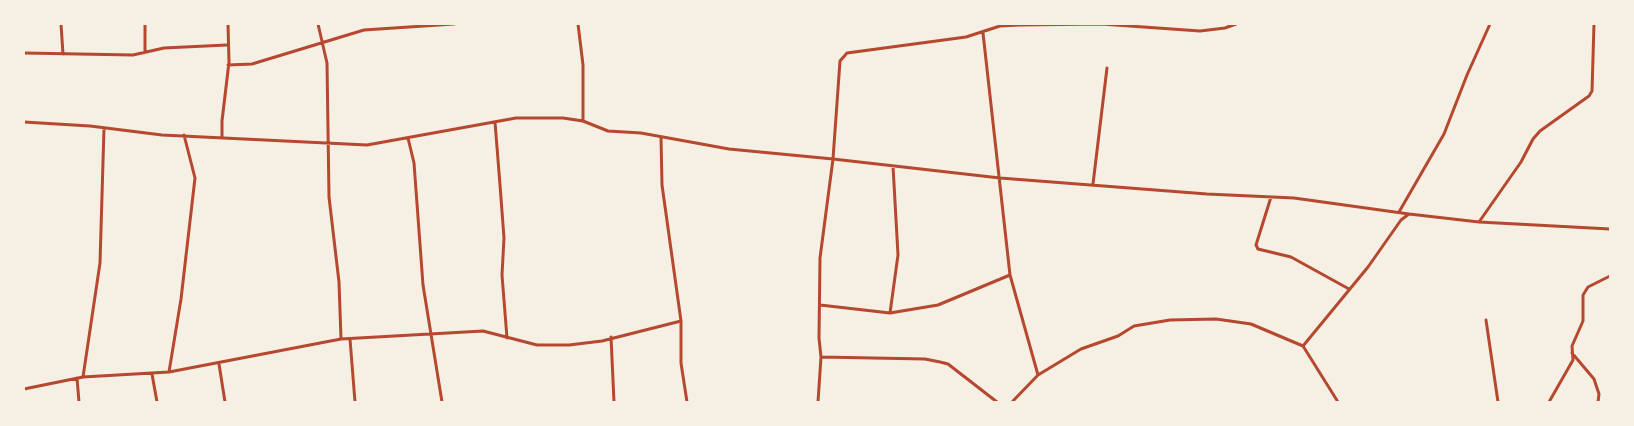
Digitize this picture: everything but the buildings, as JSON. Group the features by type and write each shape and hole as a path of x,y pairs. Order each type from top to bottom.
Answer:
{"street":[{"path":"61,24 63,54"},
{"path":"145,24 145,52"},
{"path":"222,137 228,65 228,24"},
{"path":"318,24 327,63 329,197 339,282 341,339"},
{"path":"228,65 252,64 364,30 454,24"},
{"path":"578,24 583,65 583,122"},
{"path":"818,402 821,357 820,249 833,159 840,61 847,52 966,38 1000,26 1119,24 1200,31 1225,28 1236,24"},
{"path":"1399,212 1444,134 1466,75 1490,24"},
{"path":"1479,222 1540,131 1590,96 1592,91 1594,24"},
{"path":"983,33 1010,275 1038,375"},
{"path":"24,53 133,55 164,48 228,45"},
{"path":"1093,184 1107,68"},
{"path":"24,122 184,135 328,142 334,145 367,145 516,118 563,118 583,122 608,131 641,132 728,148 1000,178 1207,194 1294,198 1479,222 1610,229"},
{"path":"494,122 504,238 502,275 507,338"},
{"path":"83,376 100,263 104,128"},
{"path":"169,372 181,299 195,178 184,135"},
{"path":"660,137 662,185 681,321 681,364 687,402"},
{"path":"408,138 414,163 423,285 442,402"},
{"path":"890,313 898,255 893,166"},
{"path":"1271,197 1256,245 1258,249 1291,257 1349,289"},
{"path":"1303,346 1368,267 1401,220 1409,214"},
{"path":"820,305 890,313 938,305 1010,275"},
{"path":"1549,402 1572,360 1572,346 1583,321 1583,295 1588,287 1610,276"},
{"path":"1012,402 1038,375 1090,344 1118,336 1134,326 1156,322 1216,319 1238,321 1303,346 1338,402"},
{"path":"1486,320 1498,402"},
{"path":"24,389 83,376 169,372 219,364 269,352 341,339 483,331 537,344 569,346 602,342 611,337 681,321"},
{"path":"611,337 614,402"},
{"path":"350,339 355,402"},
{"path":"1572,353 1594,378 1599,394 1598,402"},
{"path":"821,357 925,359 948,364 997,402"},
{"path":"219,364 225,402"},
{"path":"152,374 157,402"},
{"path":"77,378 78,402"}]}
